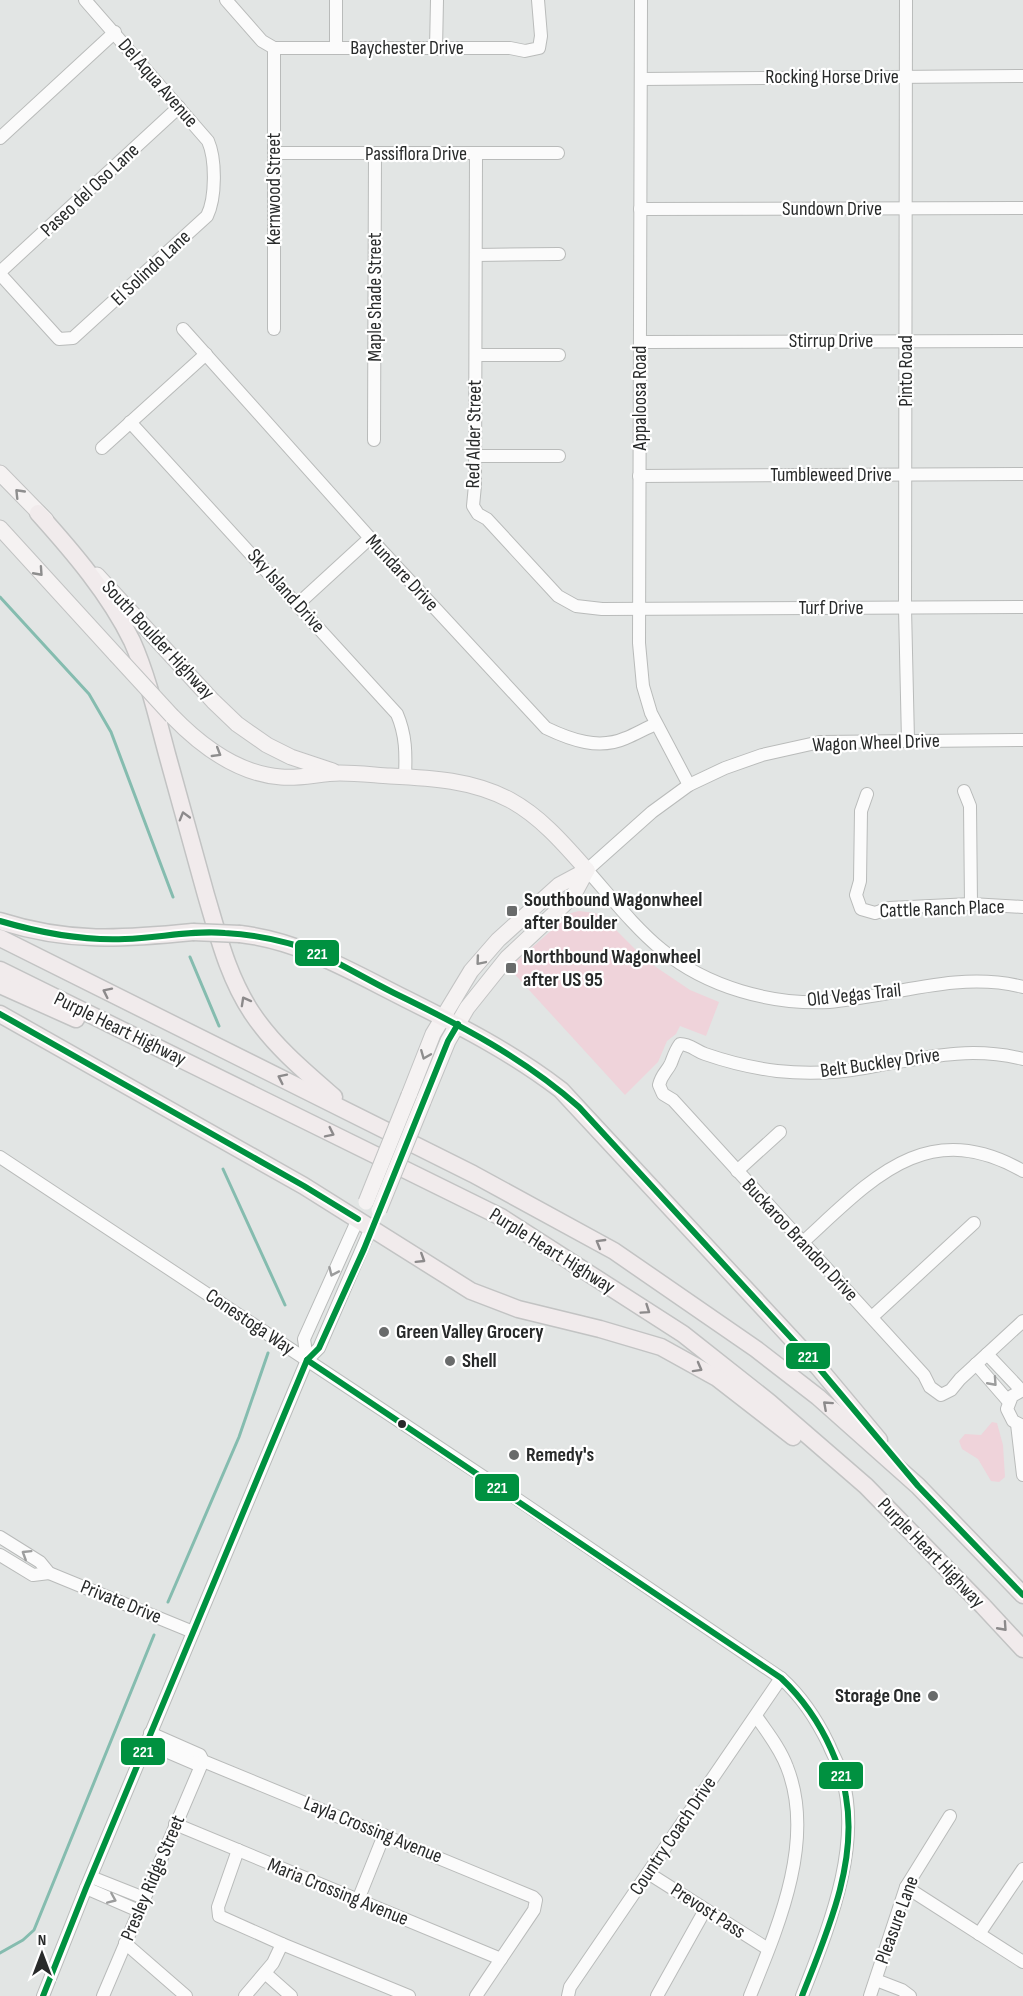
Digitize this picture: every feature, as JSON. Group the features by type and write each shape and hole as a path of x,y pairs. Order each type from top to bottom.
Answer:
{"highway":[{"path":"38,513 100,588 131,641 141,665 162,734 218,938 233,979 251,1011 280,1048 353,1114"},
{"path":"0,921 30,930 77,938 128,939 193,932 240,934 276,940 321,955 450,1020 540,1073 579,1107 818,1367 918,1486"},
{"name":"Purple Heart Highway","path":"0,938 539,1208 646,1272 756,1349 818,1397 918,1486 1023,1595"},
{"name":"Purple Heart Highway","path":"0,970 501,1217 682,1334 769,1402 866,1486 1023,1649"},
{"path":"0,985 278,1108"},
{"path":"0,1014 304,1186 471,1291 518,1309 661,1347 717,1378 788,1432 983,1605"}],"main road":[{"name":"South Boulder Highway","path":"0,473 237,724 267,745 291,757 339,773"},
{"name":"South Boulder Highway","path":"0,528 190,735 223,758 259,773 280,777 310,777 339,773 444,779 467,783 508,799 526,810 545,826 587,870"},
{"name":"Wagon Wheel Drive","path":"365,1224 416,1098 448,1041 450,1020 471,971 498,940 559,885 587,870"},
{"name":"Wagon Wheel Drive","path":"450,1020 533,932 573,896 587,870"}],"street":[{"name":"Del Aqua Avenue","path":"85,0 208,141 212,151 213,174"},
{"path":"226,0 262,41 274,48"},
{"path":"336,0 336,48"},
{"path":"436,0 436,48"},
{"name":"Baychester Drive","path":"274,48 510,48 525,51 539,48 541,36 538,0"},
{"name":"Appaloosa Road","path":"641,0 639,643 643,686 656,724 689,785"},
{"name":"Pinto Road","path":"906,0 905,608 908,741"},
{"path":"0,138 115,32"},
{"name":"Kernwood Street","path":"274,48 274,329"},
{"name":"Rocking Horse Drive","path":"641,78 1023,76"},
{"name":"Paseo del Oso Lane","path":"0,273 179,107"},
{"name":"Passiflora Drive","path":"274,153 558,153"},
{"name":"Maple Shade Street","path":"374,440 375,154"},
{"name":"Red Alder Street","path":"476,154 476,485 473,506 478,514 487,519 568,604 584,608 639,609"},
{"name":"El Solindo Lane","path":"0,273 60,339 73,338 207,216 212,206 213,174"},
{"name":"Sundown Drive","path":"640,209 1023,208"},
{"path":"476,255 559,254"},
{"name":"Mundare Drive","path":"183,329 370,538 546,728 569,739 603,744 624,739 656,724"},
{"name":"Stirrup Drive","path":"640,342 1023,341"},
{"path":"102,448 206,354"},
{"path":"476,355 559,356"},
{"name":"Sky Island Drive","path":"130,422 397,714 405,741 405,776"},
{"path":"475,456 559,456"},
{"name":"Tumbleweed Drive","path":"639,476 1023,474"},
{"path":"298,604 370,538"},
{"name":"Turf Drive","path":"639,609 1023,607"},
{"name":"Wagon Wheel Drive","path":"587,870 652,812 689,785 744,761 806,744 830,742 1023,740"},
{"path":"964,791 970,806 970,904"},
{"name":"Cattle Ranch Place","path":"867,794 861,811 860,881 856,895 861,909 875,913 890,908 970,904 1023,907"},
{"name":"Old Vegas Trail","path":"587,870 663,951 697,973 752,994 774,999 827,1002 948,983 997,982 1023,987"},
{"name":"Belt Buckley Drive","path":"659,1085 662,1074 670,1065 673,1052 680,1044 686,1044 729,1062 778,1071 844,1071 968,1052 997,1053 1023,1059"},
{"name":"Buckaroo Brandon Drive","path":"659,1085 663,1094 673,1100 872,1317 924,1375 930,1387 941,1395 951,1390 976,1364"},
{"path":"737,1171 780,1132"},
{"path":"803,1242 878,1175 916,1156 937,1152 971,1152 996,1158 1023,1171"},
{"name":"Conestoga Way","path":"0,1156 782,1678 794,1690 821,1727 840,1770 847,1807 848,1836 842,1874 824,1938 803,1996"},
{"path":"872,1317 974,1223"},
{"path":"307,1360 304,1339 365,1224"},
{"path":"43,1996 88,1882 307,1360 319,1348 365,1224"},
{"path":"1009,1402 976,1364 1023,1321"},
{"path":"987,1354 1022,1390 1012,1396 1008,1413 1020,1425 1019,1449 1023,1460 1023,1475"},
{"name":"Private Drive","path":"0,1537 40,1562 49,1573 193,1632"},
{"name":"Private Drive","path":"0,1555 33,1575 49,1573"},
{"name":"Country Coach Drive","path":"568,1996 570,1987 782,1678"},
{"path":"750,1996 768,1950 793,1867 799,1821 795,1792 786,1765 756,1716"},
{"name":"Layla Crossing Avenue","path":"149,1738 200,1755 203,1761 528,1894 536,1900 536,1905 501,1959"},
{"name":"Presley Ridge Street","path":"103,1996 203,1761"},
{"name":"Pleasure Lane","path":"870,1996 906,1887 950,1816"},
{"name":"Maria Crossing Avenue","path":"175,1824 501,1959"},
{"path":"358,1900 384,1835"},
{"path":"238,1850 218,1907 219,1916 409,1996"},
{"path":"980,1934 1023,1869"},
{"name":"Prevost Pass","path":"648,1873 768,1950"},
{"path":"88,1882 144,1898"},
{"path":"88,1882 139,1911"},
{"path":"906,1887 1023,1962"},
{"path":"657,1996 705,1910"},
{"path":"125,1943 186,1996"},
{"path":"245,1996 273,1963 282,1944"},
{"path":"476,1996 501,1959"},
{"path":"265,1973 291,1996"},
{"path":"876,1980 902,1990 910,1996"}],"shaded area":[{"path":"579,911 595,913 603,917 647,961 690,990 719,1002 706,1036 680,1026 676,1034 667,1041 658,1062 625,1095 509,968 571,913"},
{"path":"992,1422 997,1423 1003,1445 1005,1477 999,1482 991,1481 978,1459 962,1449 959,1441 965,1434 981,1435"}],"waterway":[{"path":"0,597 89,694 111,732 173,897"},
{"path":"190,957 219,1026"},
{"path":"223,1169 285,1305"},
{"path":"168,1602 239,1437 268,1353"},
{"path":"0,1953 23,1940 34,1930 154,1635"}],"transit line":[{"name":"221","path":"0,921 46,932 93,939 212,932 249,935 287,943 322,955 443,1017 514,1058 579,1107 818,1367 918,1486 1023,1595"},
{"name":"221","path":"0,1014 304,1186 358,1219"},
{"name":"221","path":"43,1996 307,1360 319,1348 364,1249 448,1041 458,1024"},
{"name":"221","path":"307,1360 781,1678 803,1702 821,1729 838,1767 845,1791 849,1822 848,1848 838,1899 802,1996"}],"place":[{"name":"Southbound Wagonwheel after Boulder","path":"512,911"},
{"name":"Northbound Wagonwheel after US 95","path":"511,968"},
{"name":"Green Valley Grocery","path":"384,1332"},
{"name":"Shell","path":"450,1361"},
{"name":"Remedy's","path":"514,1455"},
{"name":"Storage One","path":"933,1696"}]}
